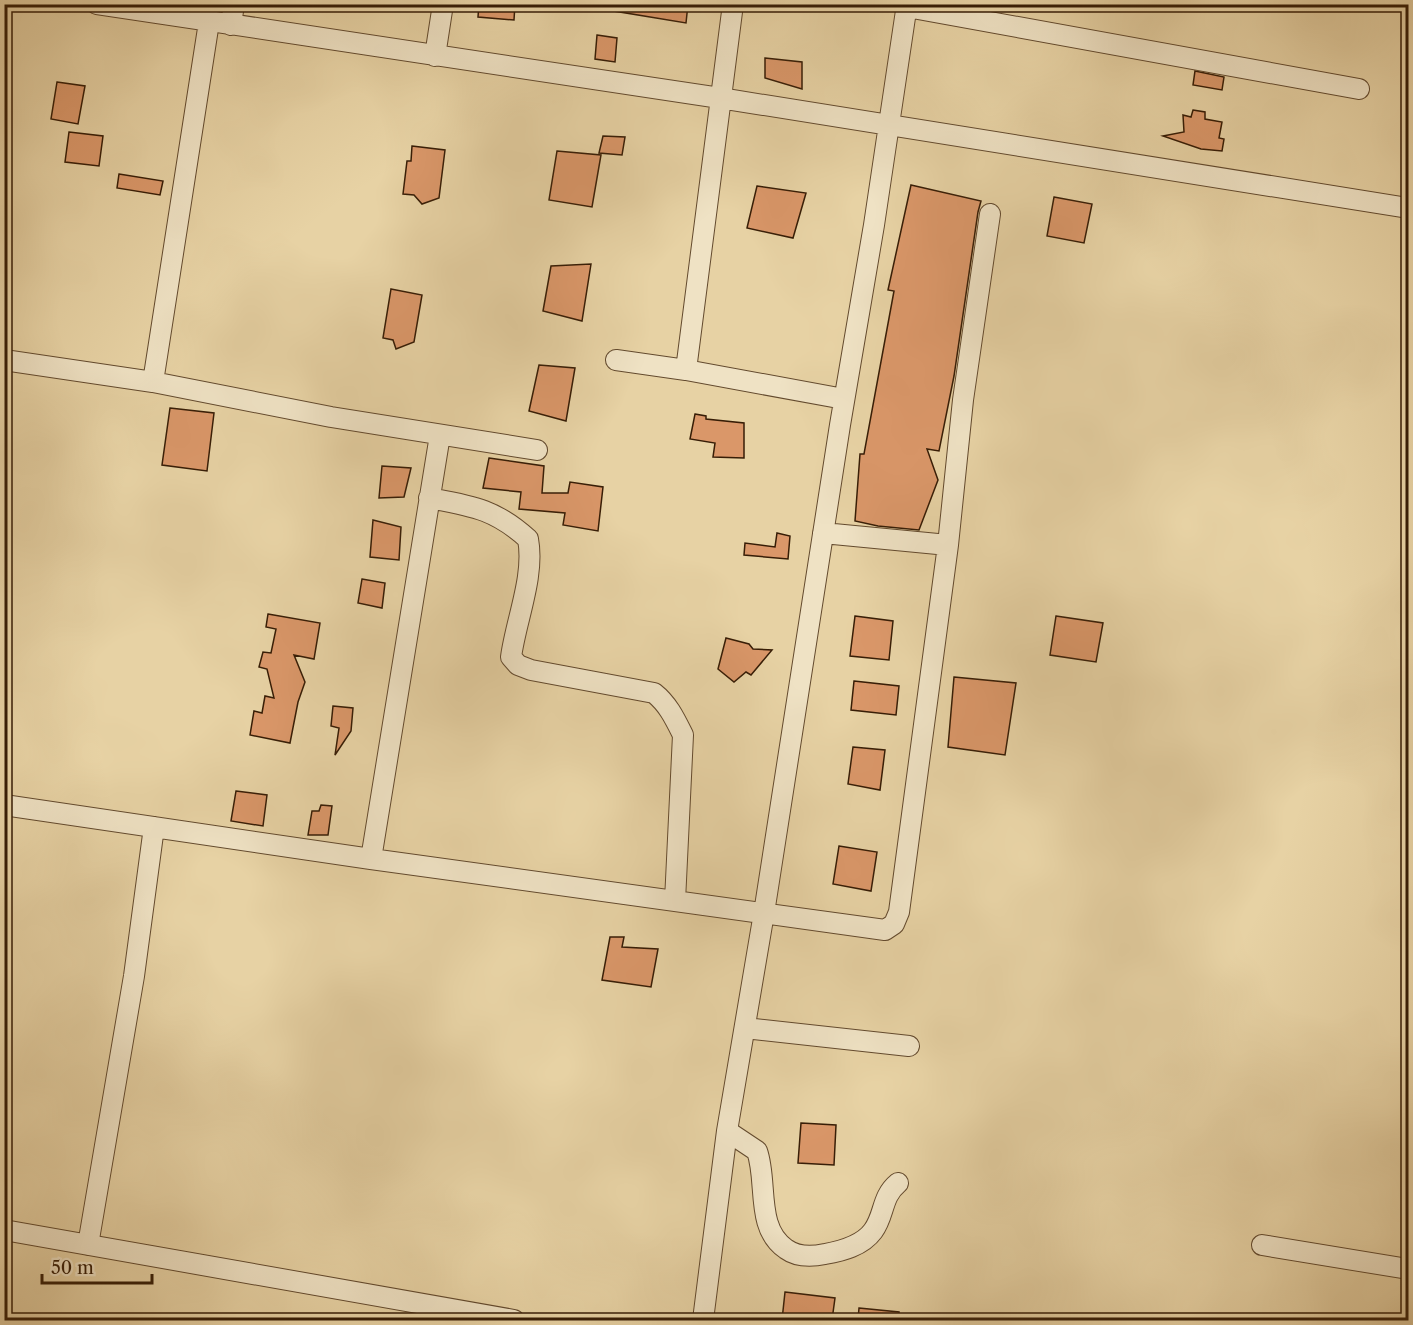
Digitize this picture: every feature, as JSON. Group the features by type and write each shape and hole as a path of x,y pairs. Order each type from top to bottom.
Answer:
{"street":[{"path":"97,4 141,8 209,22 720,98 1408,208"},
{"path":"231,25 234,4"},
{"path":"435,56 443,4"},
{"path":"686,370 733,4"},
{"path":"703,1320 728,1131 907,6 1359,88"},
{"path":"153,382 209,22"},
{"path":"4,805 371,859 885,930 894,924 899,912 948,545 964,388 990,214"},
{"path":"4,360 153,382 331,417 537,450"},
{"path":"616,360 686,370 844,399"},
{"path":"371,859 440,435"},
{"path":"429,498 476,507 497,515 528,539 530,552 528,572 511,657 518,665 531,670 654,693 664,701 675,717 683,735 675,901"},
{"path":"823,533 948,545"},
{"path":"88,1245 134,976 154,827"},
{"path":"745,1028 909,1046"},
{"path":"728,1131 758,1151 769,1230 776,1243 795,1255 819,1256 850,1249 873,1231 886,1196 898,1182"},
{"path":"4,1230 514,1320"},
{"path":"1262,1245 1408,1269"}],"building":[{"path":"479,4 515,4 514,20 478,17"},
{"path":"614,4 688,4 686,23 614,11"},
{"path":"597,35 617,38 615,62 595,59"},
{"path":"765,58 802,62 802,89 765,78"},
{"path":"1195,71 1224,77 1222,90 1193,85"},
{"path":"57,82 85,86 78,124 51,119"},
{"path":"1193,110 1205,112 1205,119 1222,122 1219,138 1224,139 1222,151 1201,149 1163,136 1184,132 1183,115 1191,117"},
{"path":"69,132 103,136 99,166 65,162"},
{"path":"603,136 625,137 622,155 599,153"},
{"path":"412,146 445,150 439,198 422,204 414,195 403,194 407,161 411,161"},
{"path":"557,151 601,155 592,207 549,200"},
{"path":"119,174 163,181 160,195 117,188"},
{"path":"911,185 981,201 954,376 939,451 927,449 938,480 919,530 855,521 860,454 864,454 894,291 888,290"},
{"path":"757,186 806,193 793,238 747,228"},
{"path":"1054,197 1092,204 1084,243 1047,236"},
{"path":"591,264 582,321 543,311 551,266"},
{"path":"391,289 422,295 414,342 396,349 393,340 383,338"},
{"path":"539,365 575,368 566,421 529,411"},
{"path":"170,408 214,413 207,471 162,465"},
{"path":"695,414 706,416 706,419 744,423 744,458 713,457 715,443 690,439"},
{"path":"489,458 544,466 542,493 568,493 570,482 603,487 598,531 563,525 565,513 519,509 521,492 483,488"},
{"path":"382,466 411,468 404,497 379,498"},
{"path":"373,520 401,527 399,560 370,557"},
{"path":"777,533 790,536 788,559 744,555 745,543 775,547"},
{"path":"362,579 385,583 382,608 358,603"},
{"path":"268,614 320,623 314,659 294,655 305,682 298,702 290,743 250,735 254,711 262,713 265,696 274,698 267,669 259,667 263,652 271,653 276,629 266,627"},
{"path":"855,616 893,621 889,660 850,656"},
{"path":"1056,616 1103,623 1096,662 1050,655"},
{"path":"726,638 749,644 753,649 772,650 751,675 746,672 734,682 718,669"},
{"path":"954,677 1016,683 1005,755 948,747"},
{"path":"854,681 899,686 896,715 851,710"},
{"path":"333,706 353,708 351,731 335,755 339,728 331,726"},
{"path":"853,747 885,750 880,790 848,784"},
{"path":"236,791 267,795 263,826 231,821"},
{"path":"321,805 332,806 328,835 308,835 312,811 319,811"},
{"path":"839,846 877,852 871,891 833,884"},
{"path":"610,937 624,937 622,947 658,949 651,987 602,980"},
{"path":"801,1123 836,1125 834,1165 798,1163"},
{"path":"785,1292 835,1298 832,1320 782,1320"},
{"path":"859,1308 899,1312 899,1320 858,1320"}]}
